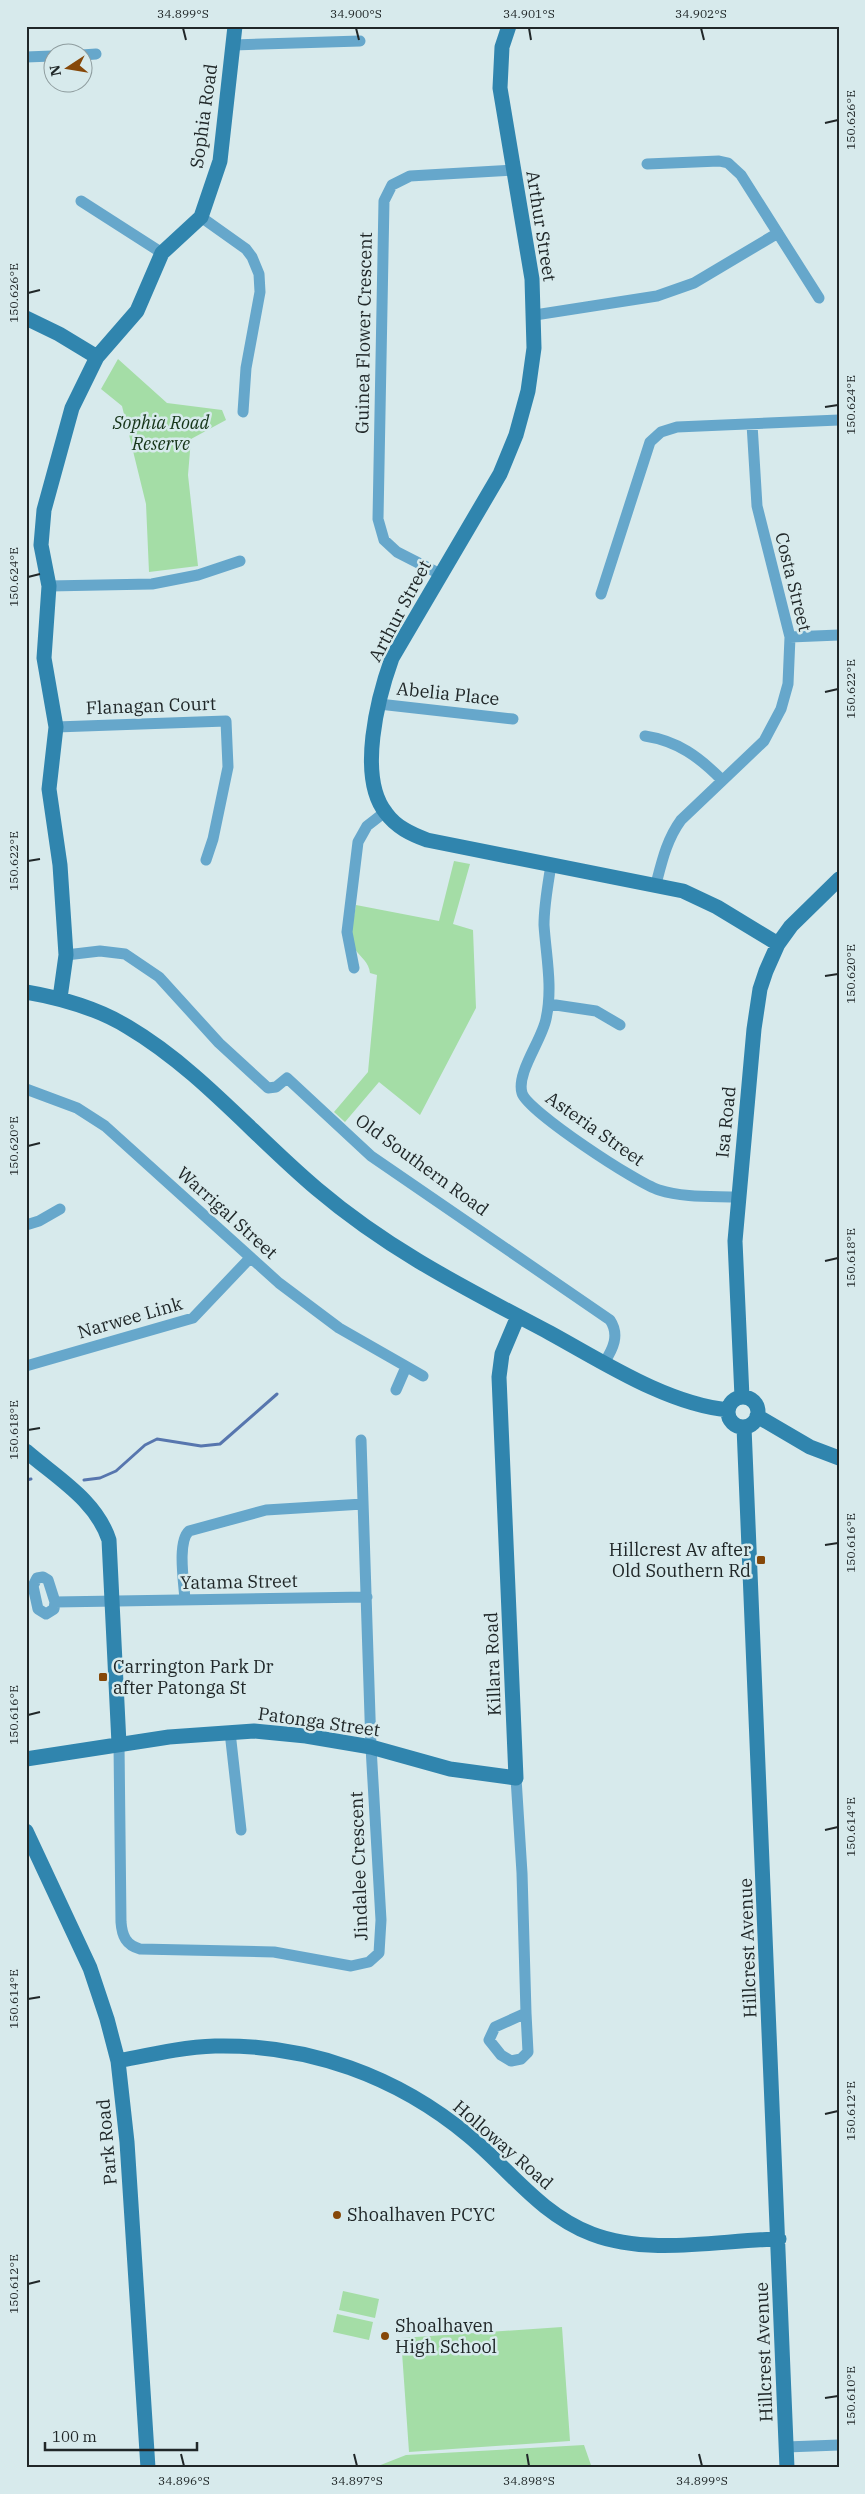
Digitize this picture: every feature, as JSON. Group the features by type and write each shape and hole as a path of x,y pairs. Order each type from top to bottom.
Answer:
{"street":[{"name":"Sophia Road","path":"202,217 220,161 235,26"},
{"name":"Arthur Street","path":"508,26 502,47 500,88 529,255 534,315 534,348 528,391 516,434 492,489 392,658 380,691 372,775 376,794 385,812 399,826 426,840 684,891 708,902 778,944"},
{"path":"233,45 360,40"},
{"path":"92,54 96,54"},
{"path":"26,57 42,56"},
{"path":"647,164 719,161 728,163 741,175 819,298"},
{"name":"Guinea Flower Crescent","path":"440,574 397,552 384,540 378,519 384,201 392,185 410,176 513,170"},
{"path":"82,201 162,253"},
{"path":"60,998 66,955 60,865 48,782 56,727 44,658 49,586 41,545 44,510 72,408 97,357 136,311 162,253 202,217 246,249 252,257 259,274 260,292 248,358 244,412"},
{"path":"534,315 656,296 694,283 778,233"},
{"path":"26,318 59,334 97,357"},
{"path":"601,594 650,442 662,432 677,427 839,420"},
{"name":"Costa Street","path":"656,884 673,831 681,820 756,749 776,720 788,684 790,638 756,506 752,424"},
{"path":"49,586 152,584 198,575 240,561"},
{"path":"790,638 839,635"},
{"name":"Abelia Place","path":"379,704 513,719"},
{"name":"Flanagan Court","path":"56,727 132,726 173,722 226,721 228,767 213,839 206,860"},
{"path":"645,736 663,739 690,751 722,780"},
{"path":"354,968 347,932 358,842 367,826 385,812"},
{"name":"Asteria Street","path":"551,865 544,923 549,1004 540,1040 525,1068 521,1083 523,1097 528,1103 647,1186 680,1194 738,1197"},
{"name":"Isa Road","path":"742,1397 735,1271 738,1197 760,989 778,944 801,914 839,879"},
{"name":"Old Southern Road","path":"66,955 100,951 125,954 160,977 219,1043 268,1088 276,1088 287,1078 371,1156 610,1320 614,1326 616,1336 612,1350 604,1363"},
{"path":"26,992 60,998 116,1021 146,1039 188,1072 317,1190 365,1227 420,1264 604,1363 693,1404 728,1410"},
{"path":"549,1004 596,1011 620,1025"},
{"name":"Warrigal Street","path":"26,1089 77,1108 105,1126 250,1258 339,1328 423,1376"},
{"path":"26,1225 39,1221 60,1208"},
{"name":"Narwee Link","path":"26,1366 193,1318 250,1258"},
{"name":"Killara Road","path":"518,1316 502,1354 499,1377 516,1778 522,1873 526,2013"},
{"path":"396,1390 406,1367"},
{"path":"742,1397 755,1402 757,1416 752,1424 744,1427 732,1422 728,1410 733,1401 742,1397"},
{"path":"757,1416 810,1447 839,1458"},
{"name":"Hillcrest Avenue","path":"744,1427 787,2468"},
{"name":"Jindalee Crescent","path":"119,1744 121,1922 122,1936 129,1944 140,1949 274,1952 351,1966 369,1962 379,1952 361,1440"},
{"path":"26,1451 74,1491 105,1528 111,1555 119,1744"},
{"path":"185,1600 182,1545 185,1534 189,1531 274,1509 363,1504"},
{"name":"Yatama Street","path":"55,1602 367,1597"},
{"path":"230,1732 242,1830"},
{"name":"Patonga Street","path":"26,1758 119,1744 230,1732 306,1736 371,1747 450,1769 516,1778"},
{"name":"Park Road","path":"26,1831 90,1968 118,2060 126,2122 148,2468"},
{"name":"Holloway Road","path":"118,2060 167,2051 232,2046 284,2050 328,2060 377,2077 436,2112 469,2136 536,2201 555,2215 592,2234 642,2245 779,2239"},
{"path":"786,2447 839,2445"}],"green space":[{"name":"Sophia Road Reserve","path":"118,359 167,403 222,410 226,420 191,439 188,475 198,566 149,572 146,504 122,406 101,389"},
{"path":"454,861 470,864 453,924 473,930 476,1008 420,1115 379,1082 345,1122 334,1112 368,1072 377,975 370,973 366,963 353,944 352,928 356,905 439,921"},
{"path":"343,2291 379,2299 375,2318 339,2310"},
{"path":"337,2314 373,2322 369,2340 333,2332"},
{"path":"562,2327 570,2441 409,2452 401,2338"},
{"path":"584,2445 592,2468 373,2468 406,2455"}],"waterway":[{"path":"84,1480 100,1478 116,1471 145,1445 157,1439 201,1446 220,1444 277,1394"},
{"path":"26,1480 31,1479"}],"place":[{"name":"Hillcrest Av after Old Southern Rd","path":"761,1560"},
{"name":"Carrington Park Dr after Patonga St","path":"103,1677"},
{"name":"Shoalhaven PCYC","path":"337,2215"},
{"name":"Shoalhaven High School","path":"385,2336"}]}
